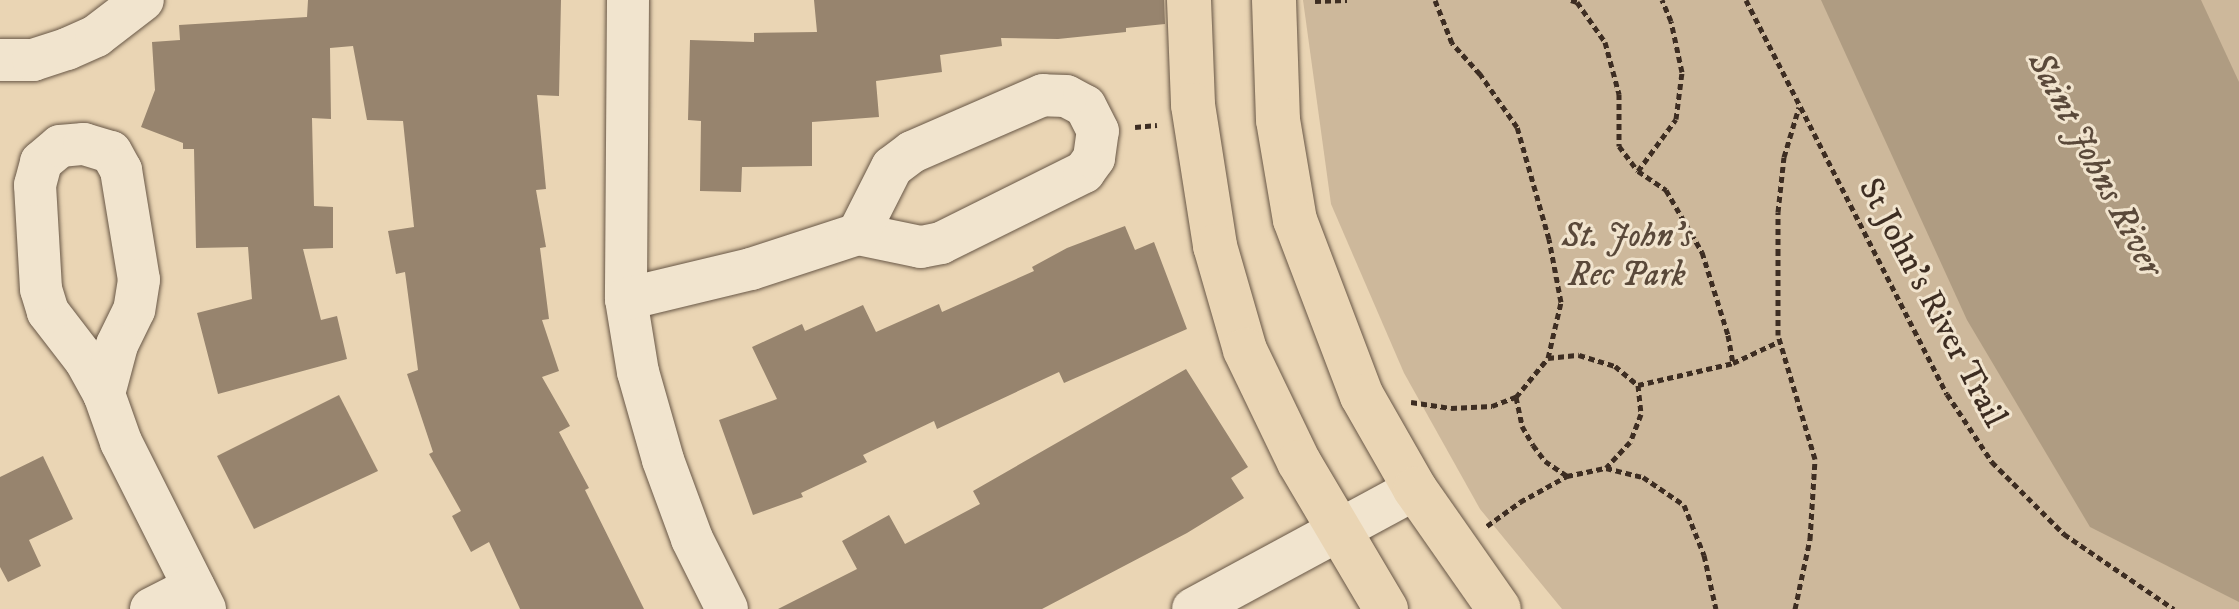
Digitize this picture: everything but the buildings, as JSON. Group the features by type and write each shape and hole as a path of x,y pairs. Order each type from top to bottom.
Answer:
{"main road":[{"path":"1189,0 1193,105 1215,246 1245,350 1299,462 1386,609"},
{"path":"1274,0 1278,120 1295,220 1362,396 1415,489 1499,609"}],"street":[{"path":"0,60 33,60 67,49 96,36 143,0"},
{"path":"628,0 626,299 638,372 663,460 692,539 727,609"},
{"path":"626,299 751,269 858,234 921,247 941,243 1084,172 1094,158 1098,131 1085,106 1066,96 1043,95 1028,101 912,152 892,167 858,234"},
{"path":"104,394 117,345 134,310 139,280 121,170 111,152 84,144 60,146 41,162 35,185 41,289 48,312 85,360 104,394 121,442 200,598 151,609"},
{"path":"1193,609 1415,489"}],"path":[{"path":"1362,396 1451,408 1492,406 1516,397 1548,358 1561,302 1549,239 1517,127 1480,74 1452,43 1435,0"},
{"path":"1571,0 1577,2 1605,42 1619,94 1619,146 1638,171 1666,190 1702,252 1733,363"},
{"path":"1638,171 1676,119 1682,72 1671,21 1662,0"},
{"name":"St John's River Trail","path":"1746,0 1947,394 1992,462 2064,534 2174,609"},
{"path":"1795,609 1810,539 1815,459 1780,341 1778,212 1784,157 1799,106"},
{"path":"1638,385 1733,363 1780,341"},
{"path":"1548,358 1579,355 1615,366 1638,385 1641,414 1630,442 1606,468"},
{"path":"1516,397 1522,426 1533,445 1545,461 1567,476"},
{"path":"1456,547 1520,502 1567,476 1606,468 1643,477 1684,505 1704,555 1716,609"}],"green space":[{"name":"St. John's Rec Park","path":"1303,0 2239,0 2239,609 1562,609 1480,509 1404,373 1331,204"}],"water":[{"name":"Saint Johns River","path":"1821,0 2201,0 2239,82 2239,602 2090,527 1967,320"}]}
